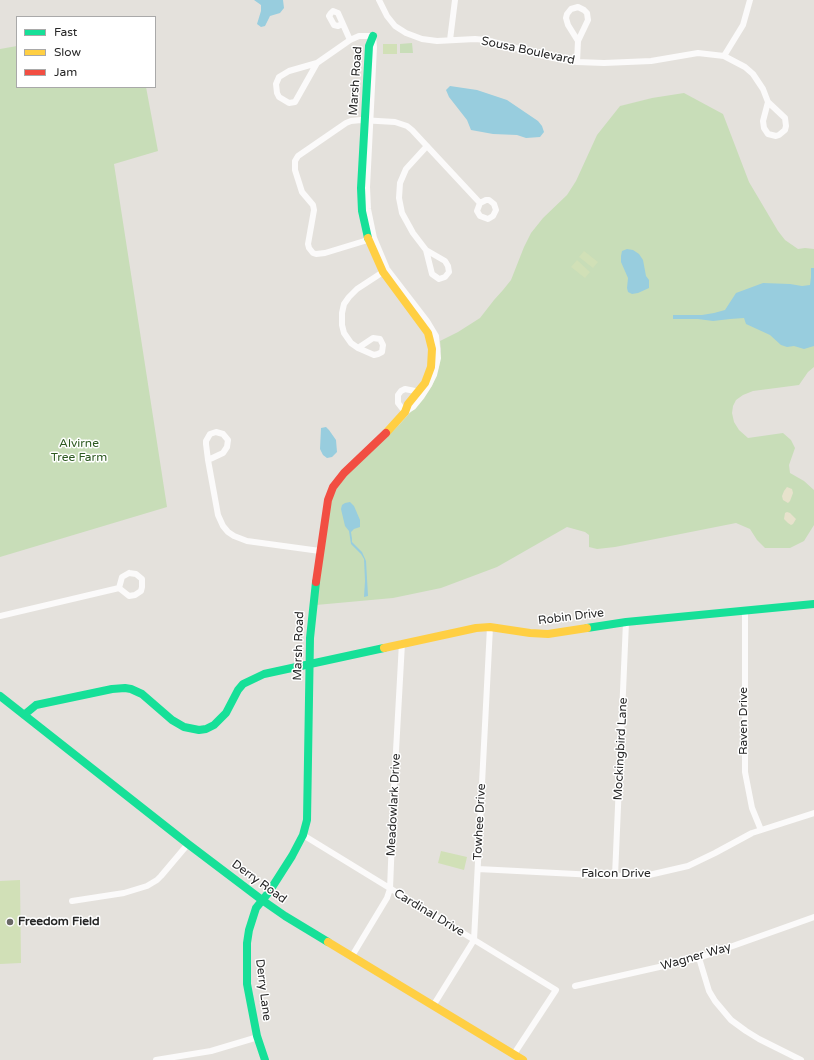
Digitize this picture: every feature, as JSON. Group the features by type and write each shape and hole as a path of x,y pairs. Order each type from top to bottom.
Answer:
{"street":[{"name":"Sousa Boulevard","path":"379,0 390,20 402,32 432,41 475,39 486,40 553,58 577,62 604,63 651,61 698,53 724,56 745,67 753,74 763,88 768,102 785,118 785,130 776,136 768,134 764,128 763,121 768,102"},
{"path":"450,40 455,0"},
{"path":"724,56 743,25 750,0"},
{"path":"577,62 578,41 587,24 588,16 584,10 574,8 568,11 566,22 578,41"},
{"path":"342,24 350,40"},
{"path":"317,63 297,101 289,103 279,97 276,84 279,77 289,71 317,63 350,40 359,36 372,36"},
{"name":"Marsh Road","path":"262,900 286,865 303,835 308,811 310,638 312,611 328,500 333,487 344,473 380,440 405,412 408,404 420,395 429,375 432,357 431,341 422,324 385,270 371,239 362,211 361,188 368,120 369,46 372,36"},
{"path":"371,239 325,253 316,254 311,251 308,244 314,210 313,205 302,192 294,167 295,161 298,156 346,123 356,120 368,120 395,122 407,126 480,203"},
{"path":"426,250 432,274 439,278 445,277 449,269 447,263 426,250 413,233 402,213 399,191 400,183 406,169 427,146"},
{"path":"358,348 351,343 344,333 341,321 342,308 352,293 385,270"},
{"path":"405,412 398,402 400,393 405,390 420,395"},
{"path":"208,460 222,453 227,447 228,440 220,432 213,432 207,437 206,444 208,460 218,515 223,526 228,532 247,541 320,551"},
{"path":"0,616 119,588"},
{"name":"Robin Drive","path":"24,715 36,706 112,689 125,688 142,694 172,720 184,727 199,730 206,729 220,720 226,713 238,690 249,680 264,674 402,643 476,628 490,627 548,634 626,622 814,604"},
{"name":"Raven Drive","path":"745,611 745,772 752,808 761,830"},
{"name":"Mockingbird Lane","path":"615,876 626,622"},
{"name":"Towhee Drive","path":"433,1006 474,940 490,627"},
{"name":"Meadowlark Drive","path":"352,956 387,898 390,889 402,643"},
{"name":"Derry Road","path":"0,696 188,844 262,900 523,1060"},
{"name":"Falcon Drive","path":"478,869 643,876 683,868 699,862 740,838 814,813"},
{"name":"Cardinal Drive","path":"303,835 556,990 514,1054"},
{"path":"72,901 124,893 152,884 166,871 188,844"},
{"name":"Derry Lane","path":"262,900 256,908 249,930 246,958 247,984 258,1037 265,1060"},
{"name":"Wagner Way","path":"575,986 699,958 814,917"},
{"path":"699,958 709,991 715,1001 731,1020 753,1036 801,1060"},
{"path":"156,1060 211,1051 258,1037"}],"green space":[{"path":"412,43 413,53 400,53 400,44"},
{"path":"383,44 397,44 397,54 383,54"},
{"name":"Alvirne Tree Farm","path":"16,46 16,88 146,88 158,151 114,164 167,507 0,557 0,49"},
{"path":"684,93 723,114 749,182 778,231 785,240 798,249 814,249 814,367 808,372 799,385 753,391 743,395 736,400 732,413 734,422 739,430 748,438 783,433 791,440 795,448 789,465 790,473 804,481 814,490 814,525 804,541 790,548 765,548 757,540 750,529 736,523 615,547 597,549 589,547 589,535 585,532 567,527 497,567 441,588 393,598 316,605 328,509 335,489 349,473 400,424 425,396 432,386 439,367 441,349 440,341 480,318 511,280 531,233 543,218 567,195 576,181 597,135 620,106 652,98"},
{"path":"584,251 598,262 593,268 579,257"},
{"path":"577,260 590,272 585,278 571,267"},
{"path":"441,851 467,857 464,870 438,863"},
{"name":"Freedom Field","path":"20,880 21,963 0,964 0,881"}],"sand":[{"path":"787,487 792,489 793,493 788,503 783,500 782,496"},
{"path":"787,512 796,519 791,525 784,519 785,513"}],"water":[{"path":"254,0 283,0 284,8 280,13 270,16 265,26 261,27 257,24 261,11 261,5"},
{"path":"450,86 477,90 507,100 538,121 544,132 540,137 526,138 517,135 493,134 471,130 467,120 449,97 446,90"},
{"path":"627,249 633,250 639,254 643,260 646,276 649,280 649,288 638,293 632,294 628,292 627,288 628,278 621,262 621,256 622,251"},
{"path":"811,268 814,268 814,346 804,349 794,346 787,347 781,345 770,335 746,324 744,318 713,321 698,319 673,319 673,315 702,315 725,310 736,293 763,283 802,286 810,285"},
{"path":"326,427 336,440 337,452 332,457 327,458 323,455 320,449 321,428"},
{"path":"350,502 354,506 360,520 360,527 351,532 352,542 362,552 366,561 368,596 364,597 364,559 351,544 349,531 345,526 341,509 342,505"}],"traffic: fast":[{"path":"368,238 362,211 361,188 369,46 373,36"},
{"path":"265,1060 257,1036 247,984 247,943 249,930 256,908 269,892 292,856 303,835 307,820 310,638 316,582"},
{"path":"587,628 626,622 814,604"},
{"path":"24,715 36,705 112,689 125,688 142,694 172,720 184,727 199,730 206,729 214,725 226,713 238,690 243,684 264,674 384,648"},
{"path":"0,696 188,844 262,900 328,942"}],"traffic: slow":[{"path":"368,238 383,272 428,333 432,349 431,367 425,383 408,404 405,412 386,433"},
{"path":"384,648 476,628 490,627 548,634 587,628"},
{"path":"328,942 523,1060"}],"traffic: jam":[{"path":"316,582 328,500 333,487 344,473 386,433"}],"place":[{"name":"Freedom Field","path":"10,922"}]}
